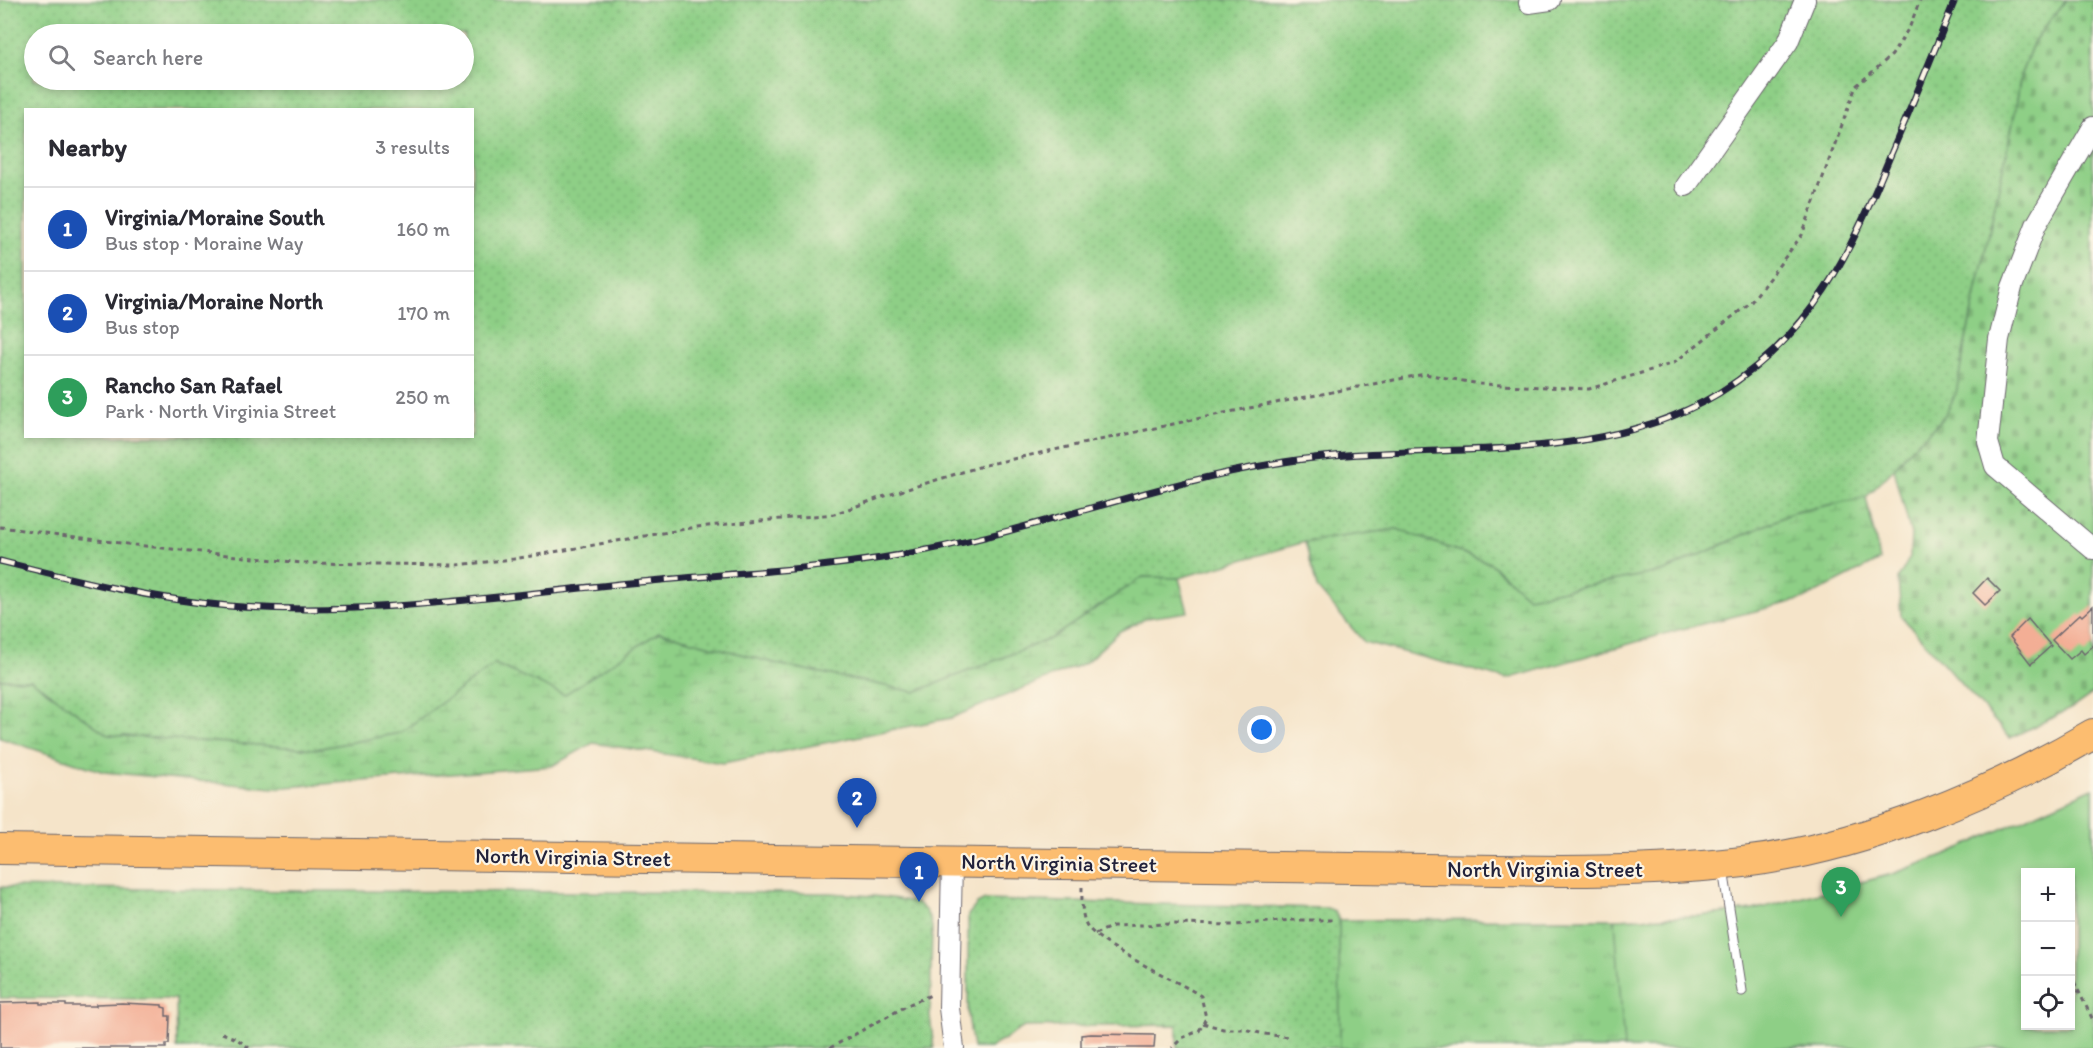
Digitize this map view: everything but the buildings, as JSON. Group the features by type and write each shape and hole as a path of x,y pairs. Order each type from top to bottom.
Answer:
{"main road":[{"name":"North Virginia Street","path":"0,849 1561,871 1636,870 1722,864 1786,854 1872,833 1924,814 2027,770 2093,734"}],"street":[{"path":"1529,3 1550,0"},
{"path":"1686,186 1788,42 1805,0"},
{"path":"2093,127 2036,225 2012,287 1999,339 1988,442 1995,466 2093,549"},
{"path":"952,862 949,987 950,1029 954,1048"}],"lane":[{"path":"1722,864 1742,991"}],"path":[{"path":"0,526 135,545 302,563 457,565 514,559 697,527 834,514 985,465 1224,413 1425,374 1480,384 1589,389 1674,363 1751,302 1802,235 1856,86 1892,55 1910,26 1920,0"},
{"path":"1082,864 1083,910 1086,925 1105,943 1201,996 1206,1018 1199,1031 1182,1038 1172,1048"},
{"path":"1095,934 1113,926 1235,925 1292,920 1336,920"},
{"path":"2075,984 2093,1020"},
{"path":"830,1048 910,1004 949,987"},
{"path":"1203,1023 1222,1029 1244,1029 1288,1037"},
{"path":"222,1033 237,1039 249,1048"}],"green space":[{"path":"0,0 2066,0 2034,41 2021,74 2015,113 1963,354 1957,394 1943,418 1866,497 1792,513 1665,571 1528,597 1490,563 1397,529 1305,542 1179,578 1143,577 1050,639 915,692 781,665 659,632 564,696 495,664 400,733 316,749 108,735 31,680 0,679"},
{"path":"2066,0 2093,0 2093,693 2072,708 2010,738 1901,616 1898,579 1910,557 1911,534 1894,469 1943,418 1956,394 2015,113 2021,74 2034,41"},
{"path":"1866,497 1880,560 1804,599 1678,630 1507,679 1364,642 1317,588 1305,542 1397,529 1490,563 1528,597 1665,571 1792,513"},
{"path":"1143,577 1179,578 1188,612 1147,618 1120,631 1085,663 951,718 723,763 593,743 552,766 273,788 104,772 0,738 0,679 31,680 108,735 316,749 400,733 495,664 564,695 659,632 781,665 915,692 1050,639"},
{"path":"2093,788 2093,1048 1340,1048 1339,920 1615,919 1699,916 1753,910 1893,874 1949,853"},
{"path":"2093,788 2093,1048 1624,1048 1615,919 1699,916 1753,910 1893,874 1949,853"},
{"path":"0,887 303,891 831,893 904,900 921,906 932,927 930,1016 934,1048 177,1048 176,999 0,998"},
{"path":"985,900 1327,908 1335,911 1339,920 1615,919 1624,1048 1177,1048 1177,1025 1024,1027 990,1048 973,1048 968,1015 968,915 977,904"}],"railway":[{"path":"0,561 142,594 229,606 332,609 435,603 856,562 972,540 1194,480 1284,462 1394,452 1507,448 1563,443 1617,433 1669,417 1719,393 1752,370 1780,345 1804,318 1844,258 1860,225 1955,0"}],"place":[{"name":"Virginia/Moraine North","path":"857,828"},
{"name":"Virginia/Moraine South","path":"919,902"},
{"name":"Rancho San Rafael","path":"1841,917"}]}
